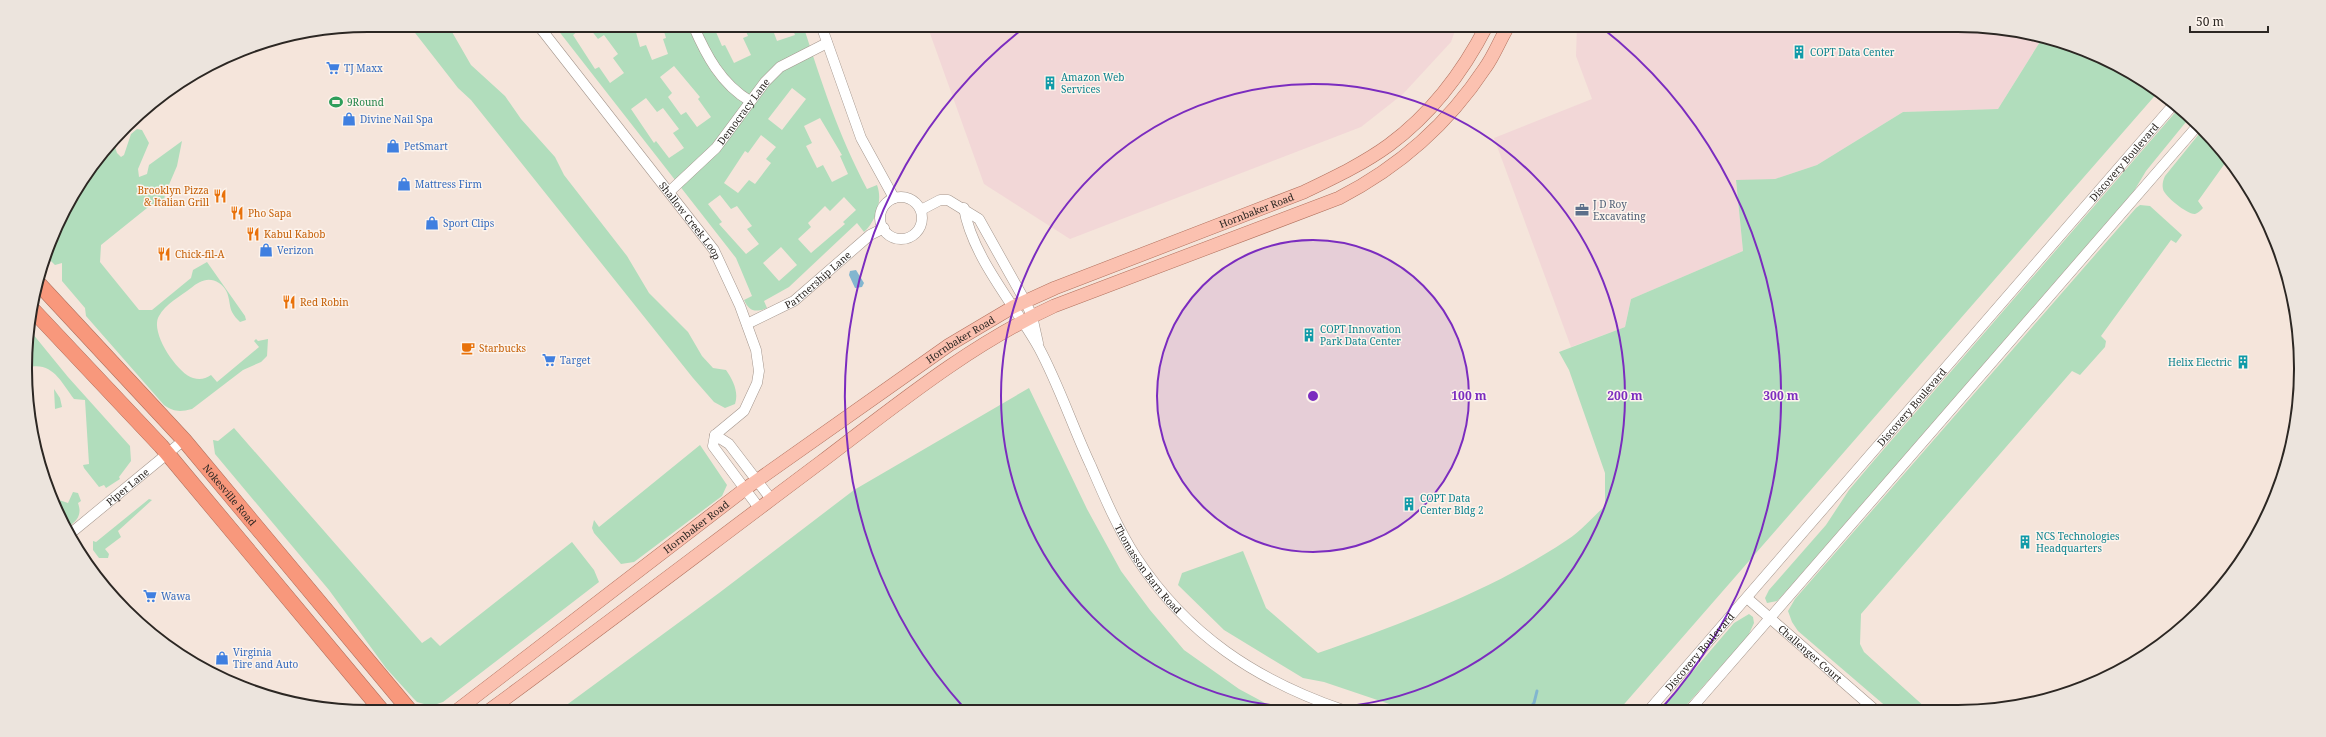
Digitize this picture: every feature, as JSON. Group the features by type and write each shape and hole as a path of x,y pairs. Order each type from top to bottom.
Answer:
{"highway":[{"name":"Nokesville Road","path":"42,287 184,440 405,705"},
{"name":"Nokesville Road","path":"37,314 168,454 377,705"}],"main road":[{"name":"Hornbaker Road","path":"464,705 757,480 949,345 1025,301 1304,192 1343,173 1390,144 1429,108 1453,80 1483,32"},
{"name":"Hornbaker Road","path":"497,705 591,636 939,373 1027,319 1325,204 1369,182 1419,146 1457,108 1486,67 1504,32"}],"street":[{"name":"Shallow Creek Loop","path":"543,32 714,250 747,324 756,350 759,371 757,383 752,397 744,411 715,435"},
{"path":"696,32 704,51 728,85 750,101"},
{"path":"823,32 861,138 894,198"},
{"name":"Democracy Lane","path":"669,192 716,148 750,101 780,67 827,43"},
{"name":"Discovery Boulevard","path":"1653,705 2170,109"},
{"path":"1694,705 2194,130"},
{"path":"906,197 912,200 921,210 922,223 915,234 909,237 896,238 890,236 884,228 881,213 888,202 894,198 906,197"},
{"path":"921,210 940,200 948,200 964,208 979,219 1025,301"},
{"path":"964,208 967,228 1013,307"},
{"name":"Partnership Lane","path":"747,324 794,301 870,235 884,228"},
{"name":"Thomasson Barn Road","path":"1025,301 1027,319 1039,348 1113,514 1135,556 1173,606 1196,629 1244,665 1314,700 1328,705"},
{"name":"Thomasson Barn Road","path":"1013,307 1027,319"},
{"path":"759,508 715,449 713,443 715,435 727,441 771,500"},
{"name":"Piper Lane","path":"74,531 184,440"},
{"name":"Challenger Court","path":"1747,598 1869,705"}],"shaded area":[{"path":"930,32 1455,32 1451,42 1403,94 1361,127 1070,239 984,184"},
{"path":"1577,32 1958,32 2001,35 2040,42 1998,109 1903,112 1817,165 1775,179 1736,181 1743,251 1631,299 1625,327 1571,347 1494,138 1592,99 1576,56"}],"green space":[{"path":"414,32 452,32 471,65 505,96 521,119 555,157 564,175 627,256 649,293 688,332 702,356 713,368 726,370 735,386 735,404 725,408 714,402 693,378 471,100 458,88"},
{"path":"559,32 577,32 573,35 595,69 599,67 610,83 624,73 613,58 618,54 604,35 598,39 592,32 636,32 640,47 646,45 652,60 668,54 663,39 666,38 664,32 716,32 722,46 725,45 734,63 751,55 743,38 748,36 746,32 774,32 777,41 795,35 794,32 805,32 831,108 847,148 867,189 877,185 879,191 879,204 872,222 864,232 857,223 789,287 764,301 767,308 756,311 750,309 744,300 752,296 736,258","holes":["674,66 700,97 698,99 711,117 697,127 686,112 681,115 668,97 672,93 660,77","792,88 806,99 782,130 768,119","646,98 657,112 663,108 679,129 673,133 684,148 669,158 656,141 654,143 631,109","820,118 842,155 840,156 848,174 832,182 823,165 817,168 806,146 812,143 804,126","761,135 776,147 766,159 771,163 755,184 749,180 738,193 724,183 745,151 748,153","720,195 731,209 737,206 752,226 747,229 759,244 746,254 719,224 722,222 708,204","844,197 856,210 843,222 845,224 811,253 798,239 811,227 808,223 825,206 830,211","781,247 797,265 779,281 763,263"]},
{"path":"2040,42 2066,50 2106,67 2126,77 2154,96 1623,705 1392,705 1324,682 1303,678 1224,630 1178,585 1182,573 1243,551 1266,608 1318,653 1414,618 1508,575 1538,558 1567,540 1605,506 1605,473 1569,370 1559,352 1625,327 1631,299 1743,251 1736,180 1775,179 1817,165 1903,112 1998,109"},
{"path":"2175,113 2179,116 2186,122 2146,171 2134,191 1789,588 1777,601 1767,603 1765,598 1769,590 1826,525 1849,490"},
{"path":"137,129 142,130 149,143 138,169 139,177 147,174 149,165 182,141 177,166 165,194 163,207 152,204 101,245 100,262 139,310 152,310 191,278 193,270 207,262 245,316 246,320 240,322 232,312 226,290 219,283 212,280 204,280 197,283 165,308 159,316 157,323 161,342 180,369 193,378 202,379 211,375 217,382 259,347 254,341 256,339 258,341 268,339 267,356 261,362 243,370 192,409 188,410 174,410 164,405 86,316 85,308 62,281 62,263 55,265 50,260 77,200 115,148 117,153 121,157 124,155 131,134"},
{"path":"2198,135 2224,164 2198,201 2203,208 2195,214 2187,212 2167,196 2163,189 2163,181 2165,176"},
{"path":"2140,205 2150,206 2182,235 2176,243 2171,240 2101,336 2106,341 2105,347 2080,375 2072,371 1861,614 1860,644 1864,652 1923,705 1884,705 1798,631 1792,622 1788,611 1795,599"},
{"path":"34,335 68,377 130,446 131,461 119,477 120,479 106,488 104,485 99,487 84,468 83,465 89,464 85,400 74,399 55,374 43,367 32,367"},
{"path":"1029,388 1087,509 1121,571 1150,610 1184,650 1239,689 1269,705 567,705 719,593 854,490"},
{"path":"54,389 60,398 62,407 55,409"},
{"path":"234,428 422,643 431,637 440,646 572,542 594,570 599,582 443,702 434,705 428,705 417,702 386,668 329,590 215,454 213,440 218,441"},
{"path":"700,445 727,485 722,496 634,562 621,564 594,533 592,528 594,520 599,527"},
{"path":"73,492 78,493 81,501 78,503 80,510 77,519 71,525 59,500 68,503"},
{"path":"149,499 152,500 118,531 121,537 105,549 109,554 108,558 99,558 93,550 93,541 96,542"},
{"path":"1749,614 1753,617 1754,623 1748,636 1686,705 1664,705 1734,623"}],"water":[{"path":"856,270 864,283 862,287 855,288 849,275 850,271"}],"waterway":[{"path":"1532,705 1537,691"}],"place":[{"name":"COPT Data Center","path":"1799,52"},
{"name":"TJ Maxx","path":"333,68"},
{"name":"Amazon Web Services","path":"1050,83"},
{"name":"9Round","path":"336,102"},
{"name":"Divine Nail Spa","path":"349,119"},
{"name":"PetSmart","path":"393,146"},
{"name":"Mattress Firm","path":"404,184"},
{"name":"Brooklyn Pizza & Italian Grill","path":"220,196"},
{"name":"J D Roy Excavating","path":"1582,210"},
{"name":"Pho Sapa","path":"237,213"},
{"name":"Sport Clips","path":"432,223"},
{"name":"Kabul Kabob","path":"253,234"},
{"name":"Verizon","path":"266,250"},
{"name":"Chick-fil-A","path":"164,254"},
{"name":"Red Robin","path":"289,302"},
{"name":"COPT Innovation Park Data Center","path":"1309,335"},
{"name":"Starbucks","path":"468,348"},
{"name":"Target","path":"549,360"},
{"name":"Helix Electric","path":"2243,362"},
{"name":"COPT Data Center Bldg 2","path":"1409,504"},
{"name":"NCS Technologies Headquarters","path":"2025,542"},
{"name":"Wawa","path":"150,596"},
{"name":"Virginia Tire and Auto","path":"222,658"}]}
